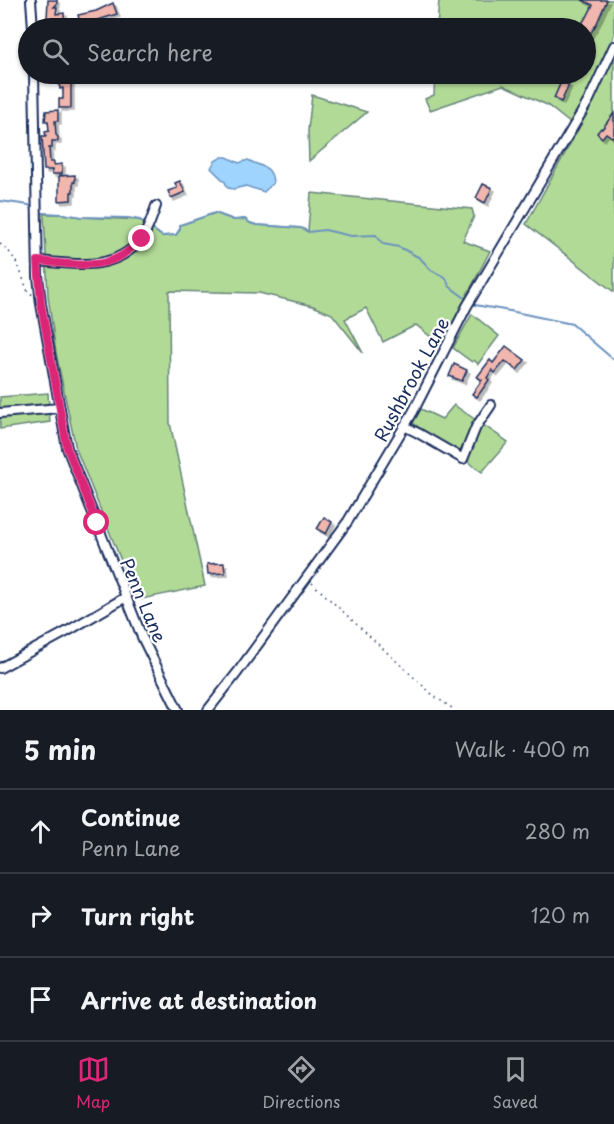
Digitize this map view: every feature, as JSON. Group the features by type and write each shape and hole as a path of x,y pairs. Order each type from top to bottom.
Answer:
{"street":[{"path":"31,0 32,18"},
{"name":"Rushbrook Lane","path":"208,710 348,521 413,411 467,306 589,100 614,46"},
{"name":"Penn Lane","path":"34,84 41,300 67,448 142,638 178,710"},
{"path":"38,261 84,265 119,258 142,239 156,206"},
{"path":"404,426 463,459 476,427 491,405"},
{"path":"0,413 60,408"},
{"path":"0,668 126,597"}],"path":[{"path":"0,244 12,254 28,292 41,300"},
{"path":"306,578 434,696 455,710"}],"green space":[{"path":"439,0 614,0 614,35 596,79 596,18 438,18"},
{"path":"614,54 614,292 526,224 595,99"},
{"path":"435,84 594,84 571,124 547,105 503,85 430,110 425,99 434,95"},
{"path":"312,95 367,112 309,161 308,130"},
{"path":"311,193 472,209 474,216 463,241 490,251 441,345 416,325 383,342 366,308 345,319 363,353 332,314 313,306 259,293 169,291 170,423 205,586 137,600 76,449 56,353 48,296 44,214 140,220 162,236 176,235 180,225 215,213 234,220 245,219 257,225 301,228 308,231"},
{"path":"472,314 499,336 478,364 453,348"},
{"path":"48,393 50,422 0,429 0,397"},
{"path":"454,405 508,442 482,472 413,423 421,409 442,419"}],"water":[{"path":"222,157 239,163 248,160 265,168 271,173 273,183 264,192 246,186 228,188 211,168 215,161"}],"building":[{"path":"48,0 57,0 54,7 57,7 56,14 64,13 64,18 47,18"},
{"path":"582,0 607,0 596,25 596,18 585,18 593,5"},
{"path":"113,3 117,14 104,18 79,18 78,15 96,11"},
{"path":"59,84 71,84 71,108 59,108 59,99 63,99 63,88 60,89"},
{"path":"560,84 569,85 561,102 554,98"},
{"path":"58,110 58,121 55,121 58,141 52,141 52,148 49,148 50,162 54,162 54,165 62,164 62,174 52,174 52,170 44,170 42,136 46,136 45,132 49,131 48,121 45,121 46,111"},
{"path":"614,113 614,135 612,137 606,133 602,138 597,133"},
{"path":"75,175 71,200 59,201 59,176"},
{"path":"180,181 185,192 171,198 168,191 177,188 175,183"},
{"path":"483,184 492,188 485,203 476,198"},
{"path":"506,346 525,360 517,370 505,361 495,373 492,370 487,378 489,380 477,397 472,394 482,380 477,377 490,360 493,363"},
{"path":"454,364 467,370 462,381 449,376"},
{"path":"324,517 332,522 326,534 317,529"},
{"path":"224,563 225,573 208,574 207,564"}],"waterway":[{"path":"0,201 29,205 32,209"},
{"path":"43,213 128,218 140,220 146,225"},
{"path":"151,228 162,236 176,235 180,225 215,213 234,220 245,219 257,225 301,228 308,232 325,230 351,236 376,235 383,244 399,247 420,258 431,270 446,278 449,286 465,298"},
{"path":"475,305 572,324 614,360"}],"route":[{"path":"97,523 67,448 41,304 38,261 84,265 103,263 119,258 142,239"}]}
